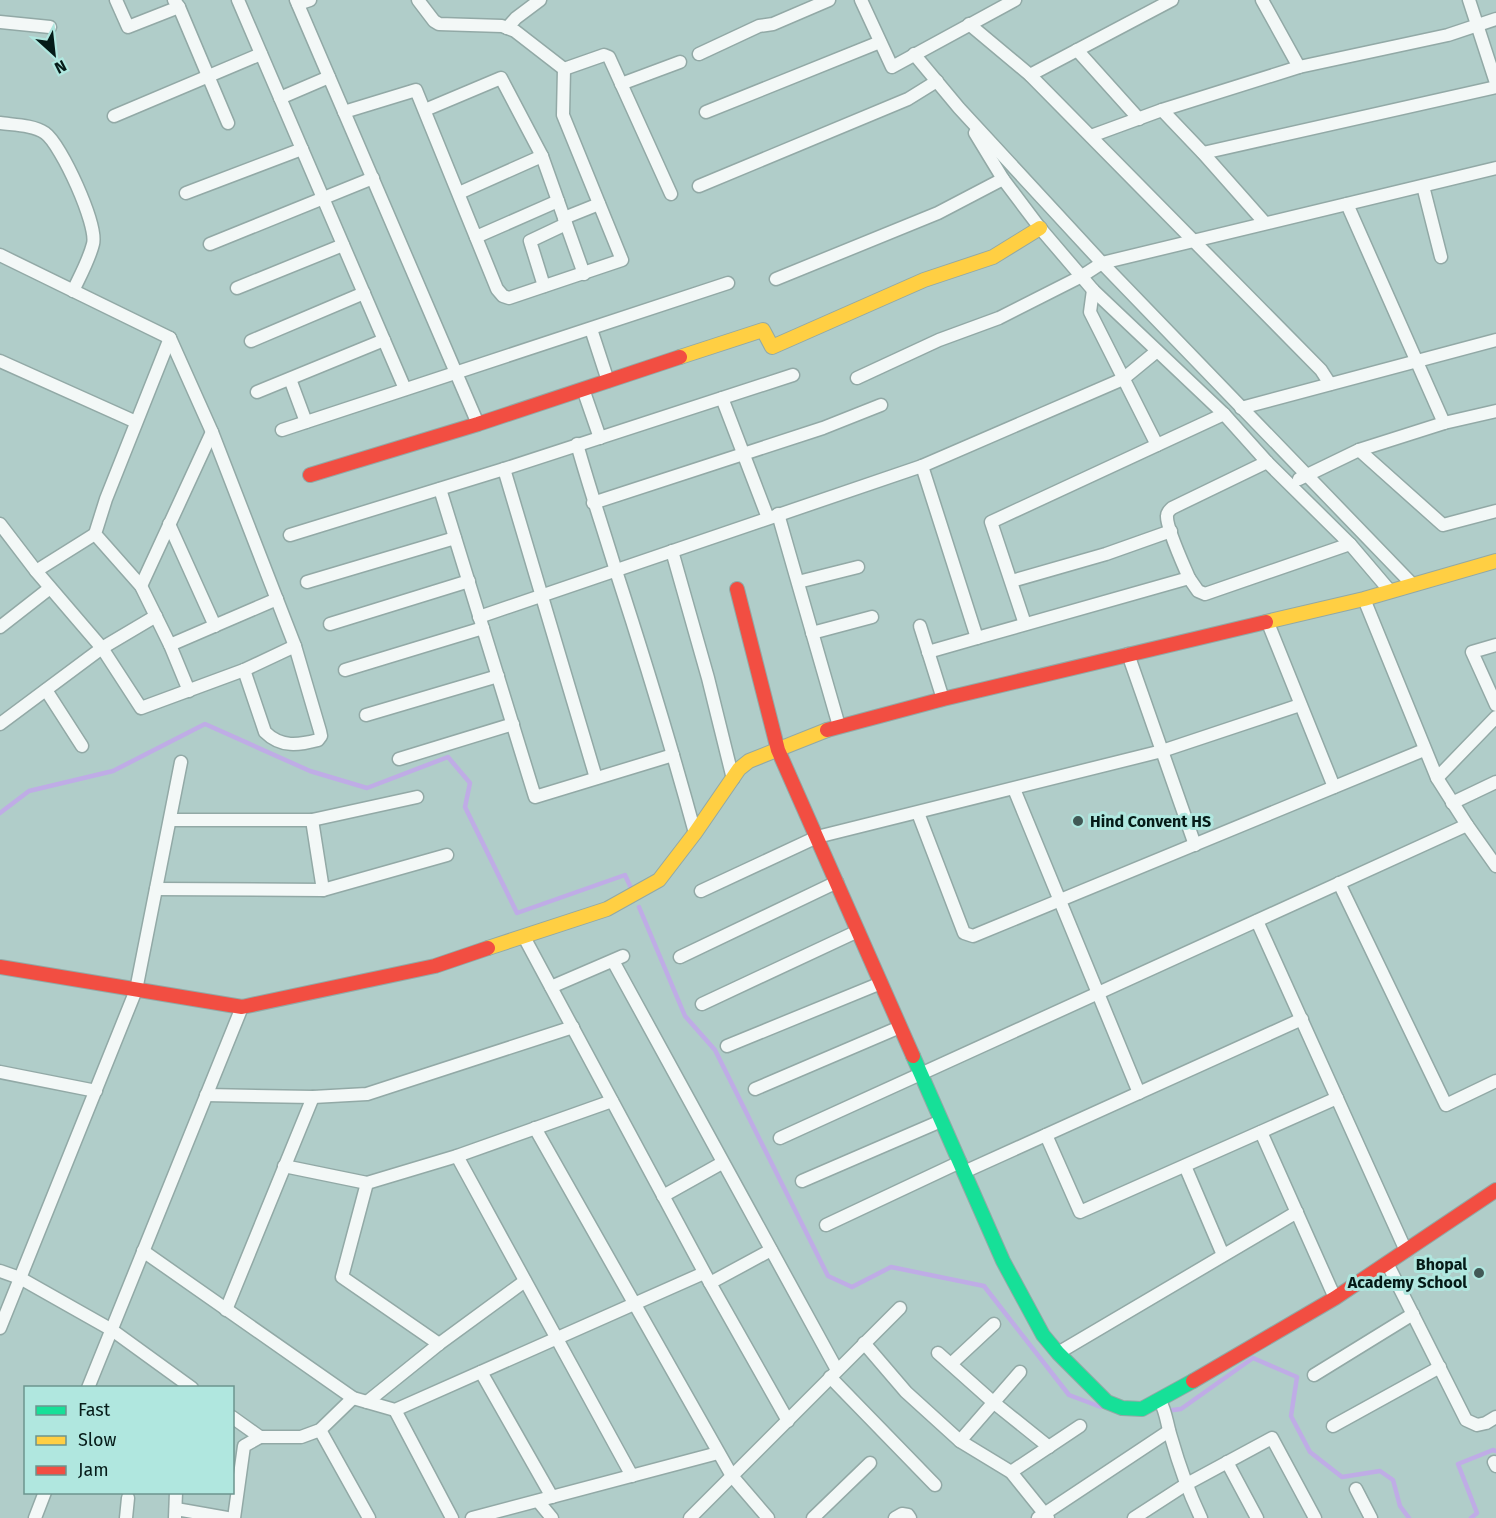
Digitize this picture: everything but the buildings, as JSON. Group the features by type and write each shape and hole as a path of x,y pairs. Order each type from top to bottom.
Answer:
{"street":[{"path":"116,0 128,27 177,3 228,123"},
{"path":"238,0 405,389"},
{"path":"418,0 439,24 493,25 515,31 564,69"},
{"path":"507,28 516,18 540,0"},
{"path":"699,54 759,26 773,24 829,0"},
{"path":"861,0 892,67 1015,0"},
{"path":"1030,75 1172,0"},
{"path":"1262,0 1299,68"},
{"path":"1203,153 1496,85 1469,0"},
{"path":"302,1 329,77 478,424"},
{"path":"1091,136 1162,110 1299,68 1448,35 1496,19"},
{"path":"0,22 50,27"},
{"path":"969,24 1030,75 1321,370 1330,384"},
{"path":"706,112 880,42"},
{"path":"1077,50 1139,119"},
{"path":"114,116 261,54"},
{"path":"914,54 959,108 1102,263 1412,585"},
{"path":"564,69 607,56 671,194"},
{"path":"621,84 680,62"},
{"path":"344,112 416,90 497,289 503,296 509,298 622,260 563,116 564,69"},
{"path":"280,98 329,77"},
{"path":"424,110 501,78 542,156 584,274"},
{"path":"699,186 908,99 937,81"},
{"path":"959,108 1003,178 1040,228 1093,290 1224,414 1267,462 1350,544 1390,591"},
{"path":"1162,110 1265,223"},
{"path":"0,123 45,133 61,153 84,200 94,242 73,291"},
{"path":"186,193 302,149"},
{"path":"459,193 542,156"},
{"path":"857,378 945,337 999,318 1082,276 1102,263 1496,168"},
{"path":"210,244 373,178"},
{"path":"776,279 938,213 1003,178"},
{"path":"1423,186 1441,257"},
{"path":"476,237 558,201"},
{"path":"544,286 530,241 599,204"},
{"path":"1347,204 1444,423"},
{"path":"310,475 478,424 763,330 772,347 924,280 993,257 1040,228"},
{"path":"237,288 343,245"},
{"path":"0,255 170,338 212,432 295,646 320,731 321,736 318,740 295,746 271,738 266,732 244,670"},
{"path":"282,429 728,283"},
{"path":"1093,290 1090,312 1157,445"},
{"path":"251,341 364,293"},
{"path":"591,329 608,381"},
{"path":"36,571 95,534 105,499 170,338"},
{"path":"257,392 384,340"},
{"path":"1241,408 1496,340"},
{"path":"345,670 481,622 542,596 922,466 1123,379 1157,351"},
{"path":"0,361 136,422"},
{"path":"290,535 504,469 793,375"},
{"path":"290,379 306,422"},
{"path":"583,389 600,438"},
{"path":"722,398 773,516 798,582 839,726"},
{"path":"593,503 823,428 881,405"},
{"path":"1288,483 1359,450 1444,423 1496,411"},
{"path":"1025,624 991,522 1224,414"},
{"path":"141,586 212,432"},
{"path":"577,444 593,503 616,570 695,833"},
{"path":"1359,450 1443,525 1496,511"},
{"path":"1267,462 1172,508 1167,517 1189,578 1198,591 1205,594 1350,544"},
{"path":"922,466 977,638"},
{"path":"504,469 596,778"},
{"path":"440,489 535,798 673,755"},
{"path":"169,524 215,626"},
{"path":"1,529 102,648 141,708 244,670 295,646"},
{"path":"1012,581 1106,555 1171,531"},
{"path":"95,534 141,586 170,645 189,691"},
{"path":"307,582 455,538"},
{"path":"672,551 708,678 732,779"},
{"path":"0,967 242,1007 435,966 607,909 659,879 695,833 739,769 749,761 839,726 1128,654 1268,624 1496,561"},
{"path":"798,582 858,567"},
{"path":"928,652 1189,578"},
{"path":"330,624 468,581"},
{"path":"0,627 50,588"},
{"path":"737,589 778,750 1003,1261 1043,1335 1107,1402 1122,1408 1142,1409 1161,1403 1335,1298 1496,1190"},
{"path":"170,645 277,599"},
{"path":"1364,599 1437,778 1496,866"},
{"path":"0,724 102,648 156,616"},
{"path":"812,633 872,617"},
{"path":"1268,624 1334,787"},
{"path":"920,626 943,699"},
{"path":"1496,645 1472,652 1496,705"},
{"path":"1128,654 1195,845"},
{"path":"366,714 498,676"},
{"path":"46,690 82,746"},
{"path":"701,891 817,837 1162,751 1300,705"},
{"path":"1437,778 1496,717"},
{"path":"399,759 513,724"},
{"path":"918,813 964,933 973,936 1424,750"},
{"path":"0,1328 136,990 181,762"},
{"path":"1452,803 1496,782"},
{"path":"1014,789 1139,1093"},
{"path":"170,820 312,820 417,797"},
{"path":"312,820 323,890"},
{"path":"780,1138 1467,825"},
{"path":"156,889 323,890 447,855"},
{"path":"680,957 837,882"},
{"path":"1339,883 1446,1105 1496,1081"},
{"path":"1257,921 1406,1251"},
{"path":"702,1004 858,931"},
{"path":"524,937 707,1278 788,1421"},
{"path":"551,987 618,959 833,1373 935,1485"},
{"path":"727,1046 881,983"},
{"path":"89,1386 242,1007"},
{"path":"826,1225 1046,1134 1302,1019"},
{"path":"207,1095 313,1097 367,1094 573,1027"},
{"path":"755,1089 900,1027"},
{"path":"0,1072 96,1091"},
{"path":"225,1310 313,1097"},
{"path":"1046,1134 1080,1212 1338,1098"},
{"path":"284,1166 367,1183 457,1156 612,1101"},
{"path":"802,1181 941,1120"},
{"path":"535,1128 718,1453 732,1476 768,1518"},
{"path":"1261,1132 1335,1298"},
{"path":"457,1156 632,1476"},
{"path":"663,1196 722,1163"},
{"path":"1185,1166 1223,1255"},
{"path":"367,1183 342,1277 439,1344"},
{"path":"1059,1353 1297,1212"},
{"path":"143,1251 353,1398 394,1410 634,1304 707,1278 771,1250"},
{"path":"1387,1263 1466,1420 1477,1425 1496,1417"},
{"path":"0,1271 20,1278 112,1330 189,1386"},
{"path":"367,1402 439,1344 525,1281"},
{"path":"690,1518 900,1308"},
{"path":"1314,1375 1413,1314"},
{"path":"951,1364 994,1324"},
{"path":"864,1344 906,1392 960,1441 1011,1472 1043,1517 1168,1430"},
{"path":"938,1353 993,1402 1049,1447"},
{"path":"1333,1426 1440,1367"},
{"path":"481,1372 552,1497"},
{"path":"960,1441 1020,1372"},
{"path":"234,1518 244,1446 260,1437 300,1437 320,1430 353,1398"},
{"path":"1161,1403 1185,1485 1201,1518"},
{"path":"394,1410 452,1518"},
{"path":"234,1418 260,1437"},
{"path":"1011,1472 1080,1426"},
{"path":"320,1430 369,1518"},
{"path":"1134,1518 1185,1485 1272,1438 1315,1518"},
{"path":"472,1518 718,1453"},
{"path":"1227,1462 1257,1518"},
{"path":"813,1518 827,1513 870,1463"},
{"path":"1356,1489 1371,1518"},
{"path":"35,1518 44,1494"},
{"path":"176,1494 175,1514 227,1518"},
{"path":"126,1518 128,1498"},
{"path":"538,1501 552,1518"},
{"path":"895,1518 902,1515 908,1515 910,1518"}],"waterway":[{"path":"0,813 29,791 113,771 205,724 310,771 367,788 448,757 470,783 465,807 517,913 625,875 631,888"},
{"path":"639,907 685,1016 715,1050 828,1276 852,1287 891,1267 984,1286 1069,1395 1101,1407"},
{"path":"1165,1411 1181,1409 1253,1358 1297,1377 1291,1416 1310,1452 1342,1477 1380,1471 1393,1480 1400,1506 1409,1518"},
{"path":"1471,1518 1477,1513 1458,1464 1493,1450 1496,1451"}],"traffic: fast":[{"path":"913,1056 1003,1261 1043,1335 1058,1353 1107,1402 1122,1408 1142,1409 1193,1381"}],"traffic: slow":[{"path":"680,357 763,330 772,347 924,280 993,257 1040,228"},
{"path":"1266,622 1364,599 1496,561"},
{"path":"488,948 607,909 659,880 739,769 749,761 827,730"}],"traffic: jam":[{"path":"310,475 478,424 680,357"},
{"path":"737,589 778,750 913,1056"},
{"path":"827,730 943,699 1266,622"},
{"path":"0,967 242,1007 435,966 488,948"},
{"path":"1193,1381 1335,1298 1496,1190"}],"place":[{"name":"Hind Convent HS","path":"1078,821"},
{"name":"Bhopal Academy School","path":"1479,1273"}]}
